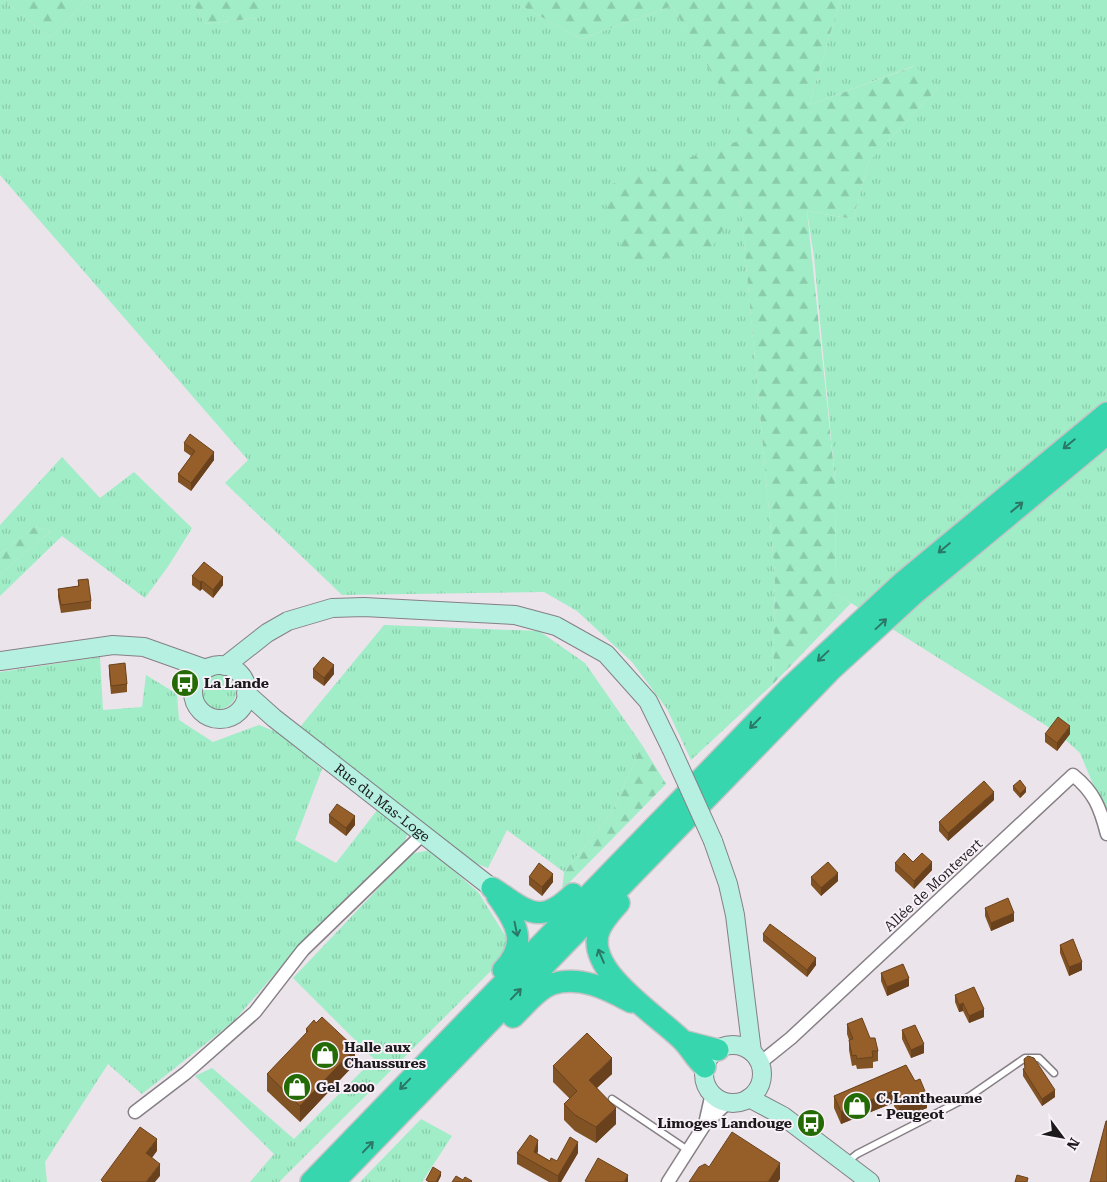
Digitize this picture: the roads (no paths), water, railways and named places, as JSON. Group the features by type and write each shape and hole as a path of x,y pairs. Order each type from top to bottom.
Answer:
{"highway":[{"path":"311,1182 789,688 904,581 1107,413"},
{"path":"334,1182 782,718 914,594 1107,434"},
{"path":"642,1008 605,965 598,952 599,932 610,913 741,774 782,718"},
{"path":"492,888 529,911 542,914 553,911 620,848 656,825"},
{"path":"451,1036 472,1001 506,966 516,950 518,936 514,920 492,888"},
{"path":"410,1104 432,1094 534,997 551,984 586,982 607,989 642,1008 683,1041 705,1067"},
{"path":"683,1041 722,1048"}],"main road":[{"path":"244,650 244,702 238,712 230,717 220,719 205,715 194,700 194,684 199,675 214,666 225,666 244,650 288,621 332,608 403,609 523,616 556,626 606,654 648,701 713,840 728,884 735,914 748,1010 748,1025 758,1066 783,1116"},
{"path":"0,660 113,645 144,646 206,670"},
{"path":"161,652 194,684"},
{"path":"225,666 244,685"},
{"name":"Rue du Mas-Loge","path":"244,685 274,718 424,833 492,888"},
{"name":"Rue du Mas-Loge","path":"238,712 274,718"},
{"path":"722,1048 739,1046 758,1066 756,1091 749,1098 739,1102 728,1102 712,1093 705,1079 705,1067 710,1056 748,1025"},
{"path":"749,1098 783,1116 870,1182"}],"street":[{"name":"Allée de Montevert","path":"758,1066 791,1038 1072,775 1088,787 1103,816 1107,834"},
{"path":"135,1112 186,1073 255,1012 303,950 424,833"},
{"path":"706,1124 712,1093"},
{"path":"668,1182 706,1124 728,1102"}],"lane":[{"path":"845,1163 857,1154 970,1096 1026,1058 1039,1058 1054,1073"},
{"path":"612,1099 689,1151"}],"place":[{"name":"La Lande","path":"185,683"},
{"name":"Halle aux Chaussures","path":"325,1055"},
{"name":"Gel 2000","path":"297,1087"},
{"name":"C. Lantheaume - Peugeot","path":"857,1106"},
{"name":"Limoges Landouge","path":"811,1123"}]}
